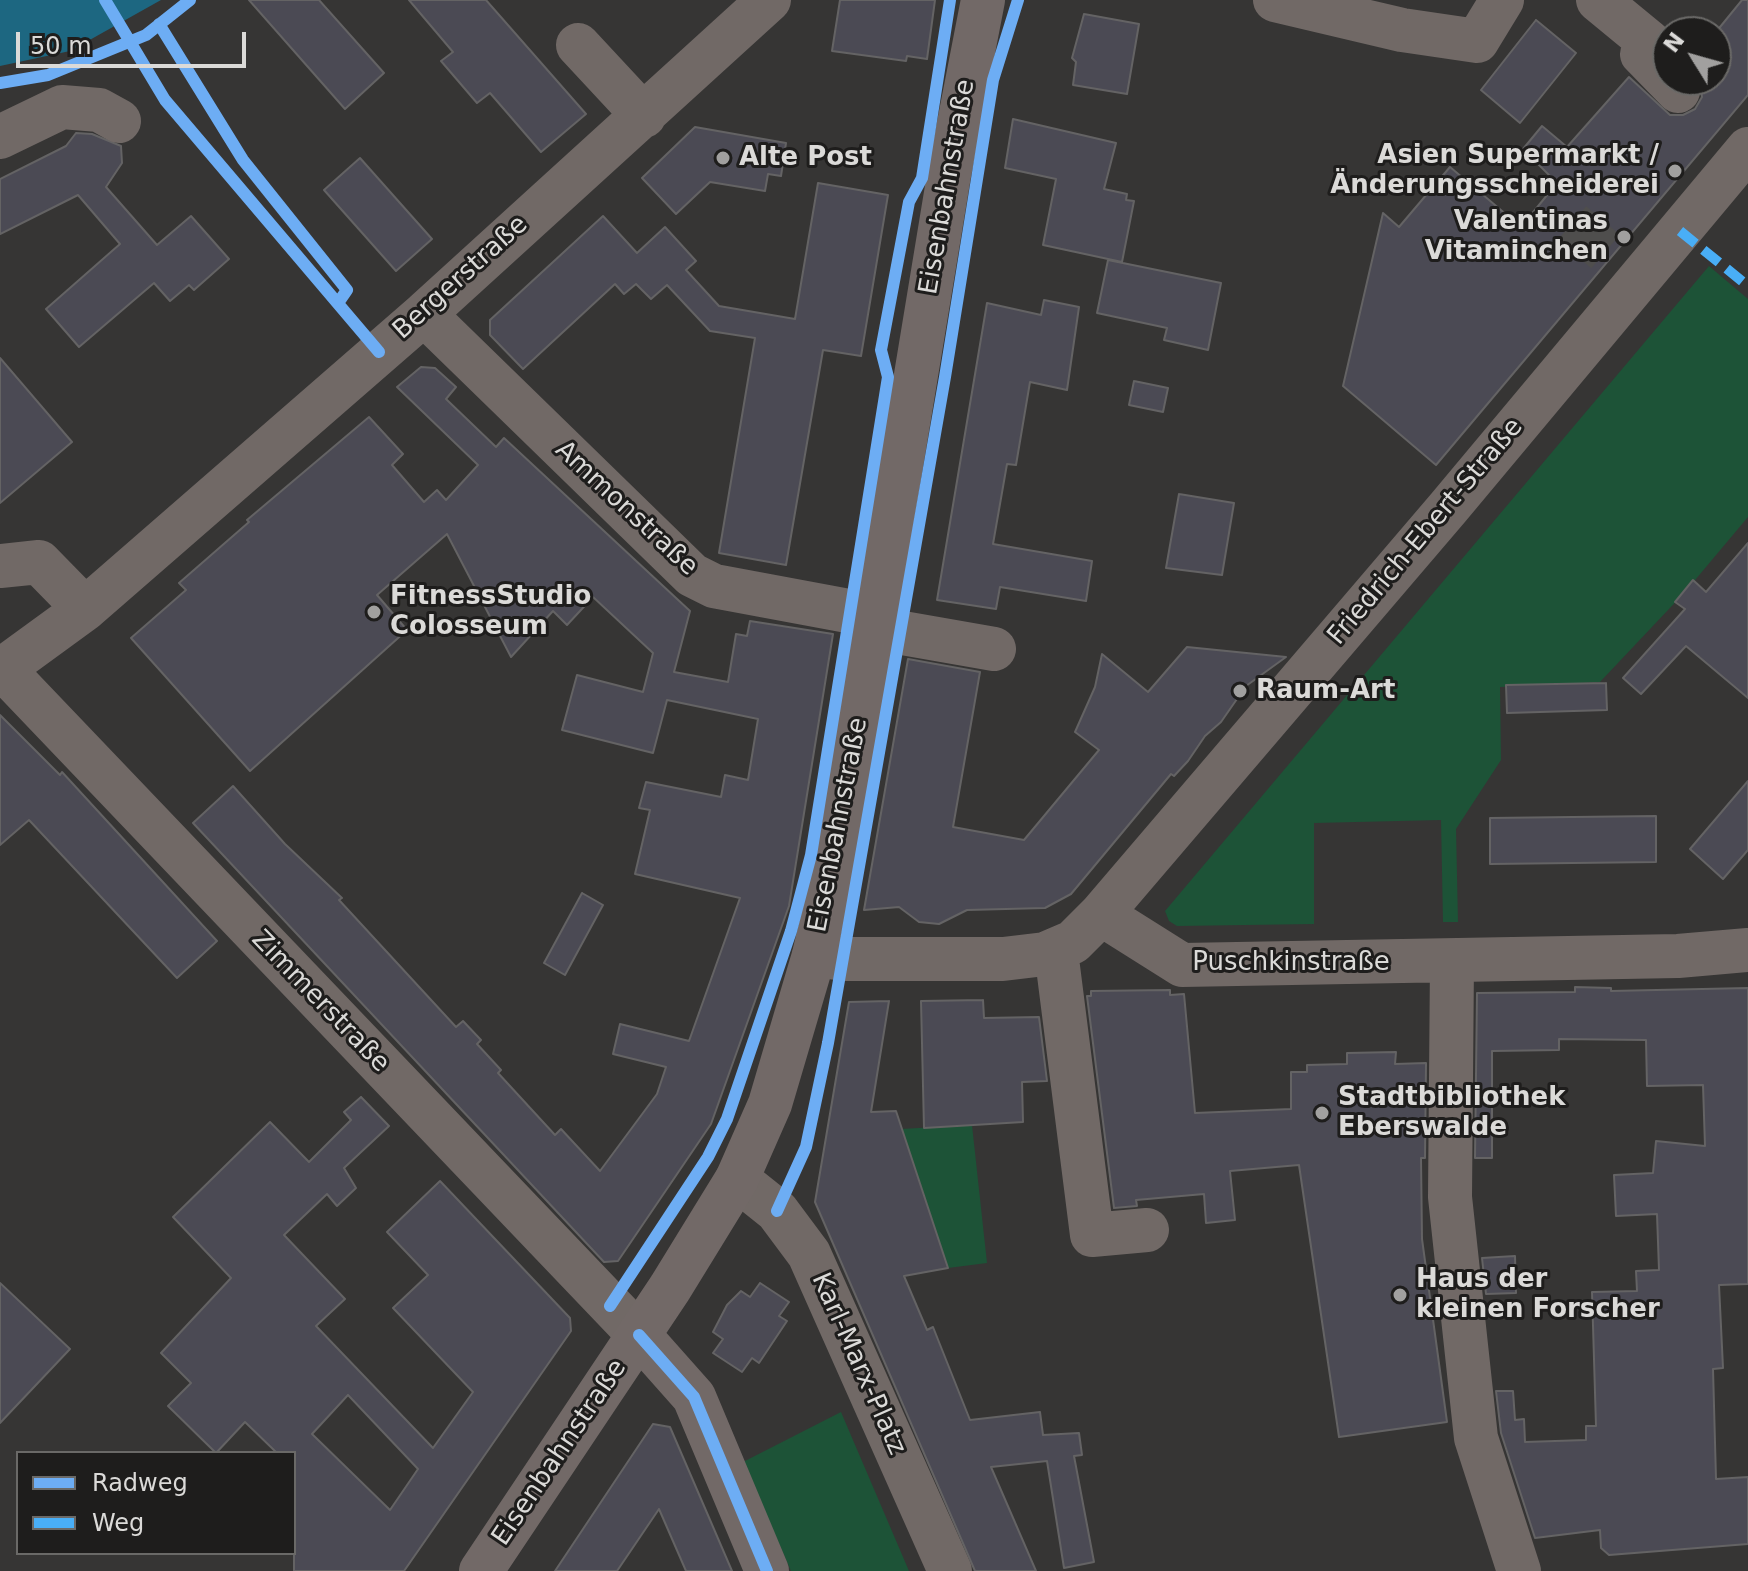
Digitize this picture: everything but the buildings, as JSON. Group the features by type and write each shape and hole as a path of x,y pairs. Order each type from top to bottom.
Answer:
{"main road":[{"name":"Eisenbahnstraße","path":"481,1571 624,1321 737,1179 770,1104 814,955 838,847 949,175 983,0"},
{"path":"624,1321 694,1397 767,1571"}],"street":[{"path":"1275,0 1408,15 1477,41 1502,0"},
{"path":"1598,0 1649,42 1642,54 1652,64"},
{"name":"Bergerstraße","path":"1,668 85,609 424,314 644,116 761,3"},
{"path":"578,45 644,116"},
{"path":"0,137 62,107 99,110 119,121"},
{"name":"Friedrich-Ebert-Straße","path":"1101,914 1748,149"},
{"name":"Ammonstraße","path":"424,314 692,575 714,586 994,649"},
{"path":"0,566 39,562 85,609"},
{"name":"Zimmerstraße","path":"1,668 624,1321"},
{"path":"814,955 844,959 1003,959 1056,951 1073,942 1101,914"},
{"name":"Puschkinstraße","path":"1101,914 1182,965 1678,956 1748,950"},
{"path":"1056,951 1092,1235 1147,1230"},
{"path":"1452,961 1450,1197 1474,1423 1519,1571"},
{"name":"Karl-Marx-Platz","path":"737,1179 777,1211 809,1254 950,1571"}],"green space":[{"path":"1709,266 1748,299 1748,517 1685,592 1600,682 1500,687 1501,760 1456,829 1458,922 1443,922 1441,820 1314,823 1314,924 1177,926 1169,921 1165,911"},
{"path":"972,1125 987,1263 948,1268 901,1129"},
{"path":"841,1412 909,1571 791,1571 743,1462"}],"water":[{"path":"0,0 161,0 70,51 0,66"}],"tunnel":[{"path":"1572,223 1612,257"}],"marked path":[{"path":"1680,231 1748,286"}],"cycle path":[{"path":"105,0 165,100 379,352"},
{"path":"0,83 48,75 146,35 190,0"},
{"path":"610,1306 708,1157 727,1119 791,931 811,855 888,377 881,350 909,202 922,178 950,0"},
{"path":"777,1211 806,1147 828,1043 945,377 993,80 1018,0"},
{"path":"159,24 243,160 347,290 338,303"},
{"path":"639,1335 694,1397 767,1571"}],"place":[{"name":"Alte Post","path":"723,158"},
{"name":"Asien Supermarkt / Änderungsschneiderei","path":"1675,171"},
{"name":"Valentinas Vitaminchen","path":"1624,237"},
{"name":"FitnessStudio Colosseum","path":"374,612"},
{"name":"Raum-Art","path":"1240,691"},
{"name":"Stadtbibliothek Eberswalde","path":"1322,1113"},
{"name":"Haus der kleinen Forscher","path":"1400,1295"}]}
